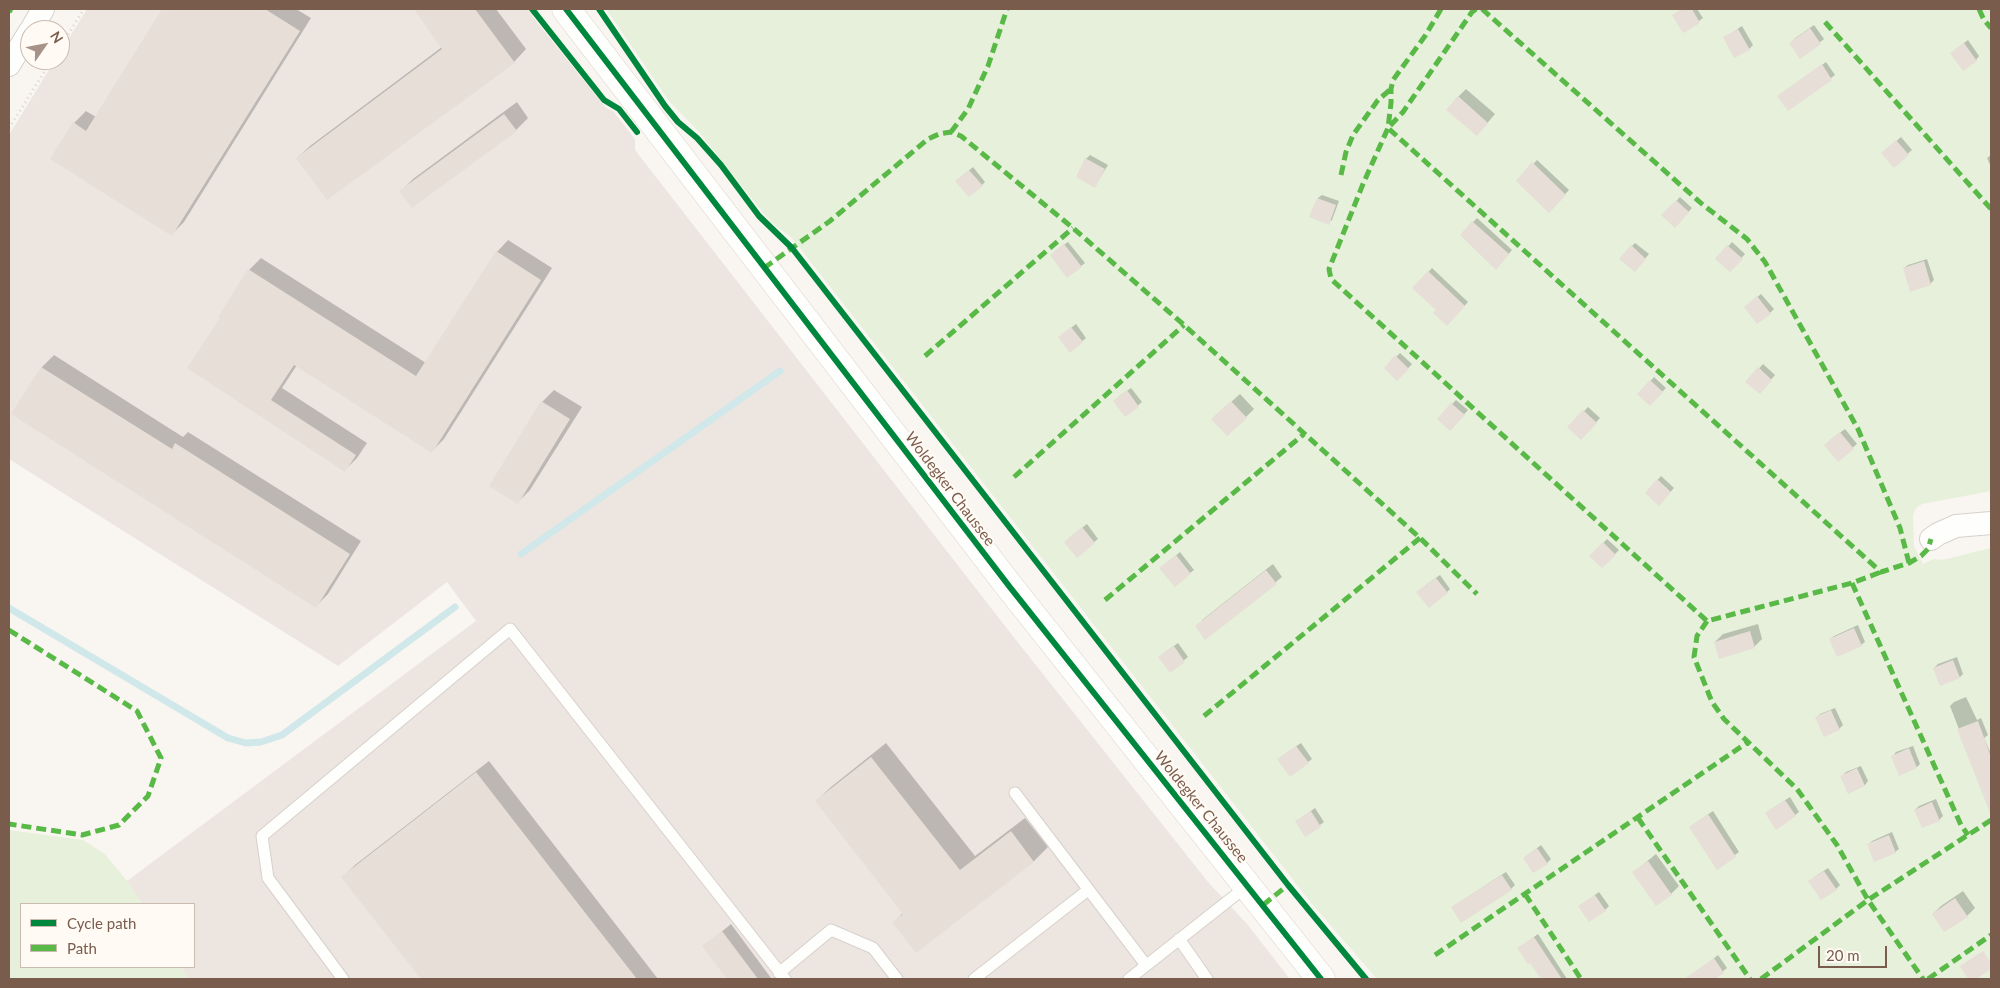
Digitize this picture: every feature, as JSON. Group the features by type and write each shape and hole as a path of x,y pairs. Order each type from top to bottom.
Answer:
{"main road":[{"name":"Woldegker Chaussee","path":"566,9 1008,586 1321,979"}],"street":[{"path":"36,20 43,9"},
{"path":"9,65 20,47"},
{"path":"1931,539 1956,526 1991,523"}],"lane":[{"path":"343,979 268,878 262,836 510,629 782,976 831,930 873,948 897,979"},
{"path":"1015,793 1146,965"},
{"path":"1128,979 1247,885"},
{"path":"974,979 1088,890"},
{"path":"1179,939 1207,979"}],"path":[{"path":"70,31 84,9"},
{"path":"9,128 46,70"}],"shaded area":[{"path":"87,9 541,9 532,16 606,108 613,111 635,139 635,150 1012,635 1208,882 1247,924 1290,979 189,979 182,968 195,968 195,903 141,903 127,881 476,621 447,582 338,666 9,459 9,135 49,70 70,70 70,37"}],"green space":[{"path":"606,9 1991,9 1991,491 1922,504 1916,508 1913,515 1914,546 1923,564 1934,559 1942,560 1991,548 1991,979 1377,979 1312,904 792,238 764,214 700,133 669,101"},
{"path":"9,830 83,840 105,854 127,881 141,903 20,903 20,968 182,968 189,979 9,979"}],"building":[{"path":"162,9 265,9 300,31 172,236 50,159 73,122 86,131"},
{"path":"414,9 475,9 515,63 327,200 296,158 442,49"},
{"path":"1683,9 1692,9 1700,23 1683,33 1672,15"},
{"path":"1810,28 1821,44 1800,59 1789,43"},
{"path":"1738,29 1750,50 1734,58 1723,37"},
{"path":"1964,43 1977,61 1963,71 1950,53"},
{"path":"1822,64 1832,80 1788,111 1777,96"},
{"path":"1458,96 1488,123 1477,136 1446,110"},
{"path":"504,114 517,131 412,208 399,191"},
{"path":"1896,140 1909,155 1894,168 1881,153"},
{"path":"1085,158 1105,169 1095,188 1076,177"},
{"path":"1532,162 1566,195 1549,213 1516,181"},
{"path":"969,170 983,186 969,197 955,181"},
{"path":"1317,198 1336,205 1329,225 1309,217"},
{"path":"1676,200 1689,212 1675,228 1661,215"},
{"path":"1472,221 1509,254 1496,270 1460,235"},
{"path":"1064,244 1082,267 1067,278 1050,255"},
{"path":"1631,245 1646,259 1635,272 1619,259"},
{"path":"1727,245 1743,259 1730,272 1715,259"},
{"path":"496,251 541,280 432,453 294,365 271,400 356,455 345,472 187,368 220,318 218,317 248,269 416,376"},
{"path":"1924,261 1931,285 1910,292 1903,268"},
{"path":"1428,271 1465,306 1447,326 1433,313 1436,310 1412,288"},
{"path":"1757,296 1771,314 1757,324 1744,307"},
{"path":"1071,327 1083,342 1070,353 1058,337"},
{"path":"1395,355 1409,369 1397,381 1384,368"},
{"path":"41,367 172,449 175,443 350,554 316,608 11,414"},
{"path":"1758,367 1772,380 1760,394 1745,382"},
{"path":"1650,380 1663,392 1650,406 1637,394"},
{"path":"1127,390 1139,407 1125,417 1113,401"},
{"path":"541,401 570,419 518,504 489,486"},
{"path":"1231,401 1247,418 1227,436 1211,419"},
{"path":"1451,403 1465,415 1450,431 1437,419"},
{"path":"1583,410 1597,423 1581,440 1567,427"},
{"path":"1840,432 1854,449 1838,462 1824,445"},
{"path":"1657,479 1671,492 1659,506 1645,493"},
{"path":"1082,527 1095,543 1077,558 1064,542"},
{"path":"1603,542 1616,555 1602,568 1589,556"},
{"path":"1176,555 1191,574 1175,587 1159,568"},
{"path":"1266,570 1277,584 1205,640 1195,626"},
{"path":"1436,578 1448,593 1429,608 1416,592"},
{"path":"1854,628 1862,646 1837,657 1829,639"},
{"path":"1750,631 1755,648 1719,659 1714,642"},
{"path":"1174,646 1185,662 1170,673 1158,657"},
{"path":"1953,660 1960,678 1940,686 1933,668"},
{"path":"1831,710 1840,730 1824,737 1815,717"},
{"path":"1978,721 1991,757 1991,813 1957,729"},
{"path":"1296,746 1309,763 1290,777 1277,759"},
{"path":"1909,748 1917,768 1899,776 1891,756"},
{"path":"871,757 960,870 1011,831 1034,862 916,953 892,922 903,914 815,801"},
{"path":"1857,768 1865,786 1848,794 1840,776"},
{"path":"476,772 637,979 421,979 341,877"},
{"path":"1785,800 1796,816 1776,830 1765,813"},
{"path":"1932,802 1940,821 1922,828 1914,810"},
{"path":"1311,811 1321,827 1305,837 1295,821"},
{"path":"1708,814 1736,857 1717,870 1689,827"},
{"path":"1889,835 1896,853 1874,862 1867,844"},
{"path":"1537,848 1548,864 1533,873 1523,858"},
{"path":"1648,861 1672,895 1656,906 1632,872"},
{"path":"1824,871 1837,890 1821,900 1808,881"},
{"path":"1502,875 1512,890 1461,923 1451,907"},
{"path":"1595,895 1606,911 1589,922 1578,906"},
{"path":"1955,898 1968,917 1944,932 1932,914"},
{"path":"722,931 758,979 727,979 702,946"},
{"path":"1534,937 1562,979 1541,979 1517,948"},
{"path":"1983,951 1991,963 1991,969 1976,979 1968,979 1960,966"},
{"path":"1714,958 1724,973 1715,979 1684,979"}],"waterway":[{"path":"521,554 780,371"},
{"path":"9,608 228,738 246,743 261,742 282,735 455,607"}],"marked path":[{"path":"951,132 968,109 988,66 1007,9"},
{"path":"1441,9 1425,36 1393,80 1388,128 1329,269 1331,279 1707,621 1852,583 1881,572"},
{"path":"1476,9 1472,12 1403,112 1388,128 1881,572 1909,563 1921,556 1928,549 1931,539"},
{"path":"1482,9 1702,204 1747,239 1765,262 1858,429 1900,528 1909,563"},
{"path":"1979,9 1984,20 1991,28"},
{"path":"1825,22 1991,209"},
{"path":"1341,175 1346,152 1353,135 1378,100 1391,89"},
{"path":"764,268 830,221 928,139 939,134 951,132 961,136 1073,228 1184,325 1420,538 1477,594"},
{"path":"925,356 1073,228"},
{"path":"1014,477 1184,325"},
{"path":"1105,600 1304,434"},
{"path":"1204,716 1420,538"},
{"path":"1852,583 1961,825 1968,835"},
{"path":"1707,621 1697,636 1694,657 1712,702 1724,719 1797,789 1837,845 1868,900 1923,979"},
{"path":"9,630 137,711 161,758 148,796 119,825 82,835 9,824"},
{"path":"1435,955 1748,742"},
{"path":"1638,818 1750,979"},
{"path":"1761,979 1868,900 1991,820"},
{"path":"1263,905 1288,885"},
{"path":"1525,894 1581,979"},
{"path":"1928,979 1991,935"}],"cycle path":[{"path":"532,9 604,100 619,109 637,132"},
{"path":"566,9 1009,586 1321,979"},
{"path":"599,9 665,106 678,122 697,138 721,165 759,216 792,248 1288,885 1366,979"}]}
